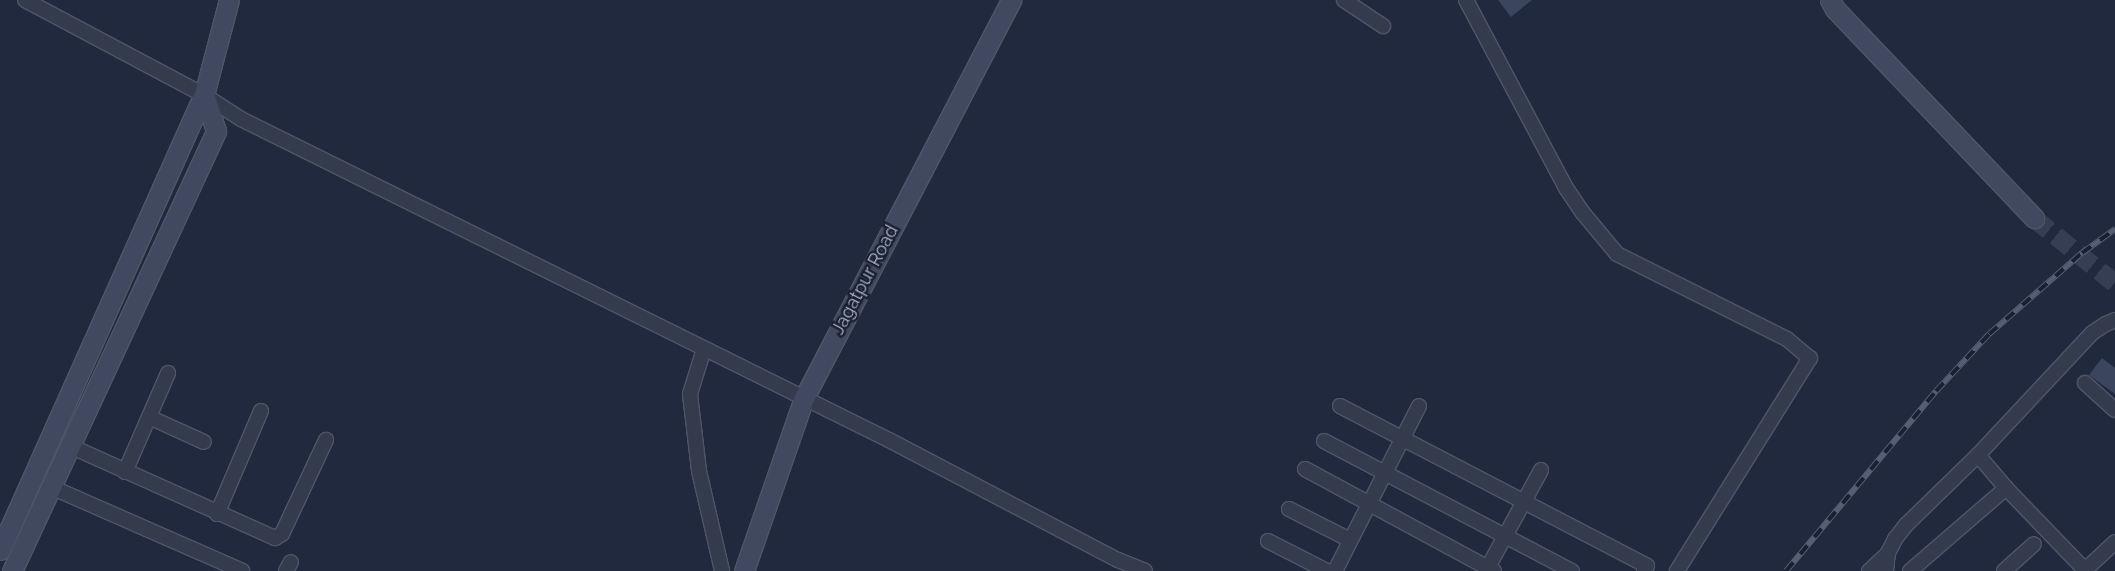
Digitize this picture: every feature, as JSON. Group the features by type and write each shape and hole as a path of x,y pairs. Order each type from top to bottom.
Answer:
{"street":[{"path":"24,0 204,95 241,120 804,398 1118,560 1145,571"},
{"path":"0,550 204,95 229,0"},
{"name":"Jagatpur Road","path":"744,571 804,398 1011,0"},
{"path":"1344,0 1383,26"},
{"path":"1466,0 1566,188 1582,213 1616,254 1787,339 1810,358 1677,571"},
{"path":"1830,0 1834,9 2034,218"},
{"path":"12,571 216,131 204,95"},
{"path":"1886,571 1888,552 1894,539 1906,525 1978,455 2092,333 2115,320"},
{"path":"704,349 690,394 699,472 722,571"},
{"path":"125,472 168,373"},
{"path":"2085,383 2115,410"},
{"path":"1340,406 1646,566 1644,571"},
{"path":"1335,571 1419,406"},
{"path":"217,514 261,411"},
{"path":"149,417 204,442"},
{"path":"70,446 270,537 280,537 326,440"},
{"path":"1324,441 1572,571"},
{"path":"1978,455 2006,488 2085,570 2115,542"},
{"path":"1305,469 1370,502 1490,570 1541,470"},
{"path":"51,487 242,571"},
{"path":"1910,571 2006,488"},
{"path":"1289,509 1350,540"},
{"path":"1268,541 1327,571"},
{"path":"2004,571 2034,544"},
{"path":"1869,571 1888,552"}],"building":[{"path":"1498,0 1532,0 1511,17"},
{"path":"2102,358 2115,368 2115,394 2089,375"}],"tunnel":[{"path":"2034,218 2115,283"}],"railway":[{"path":"1786,571 1936,391 1989,334 2082,253 2115,229"}]}
